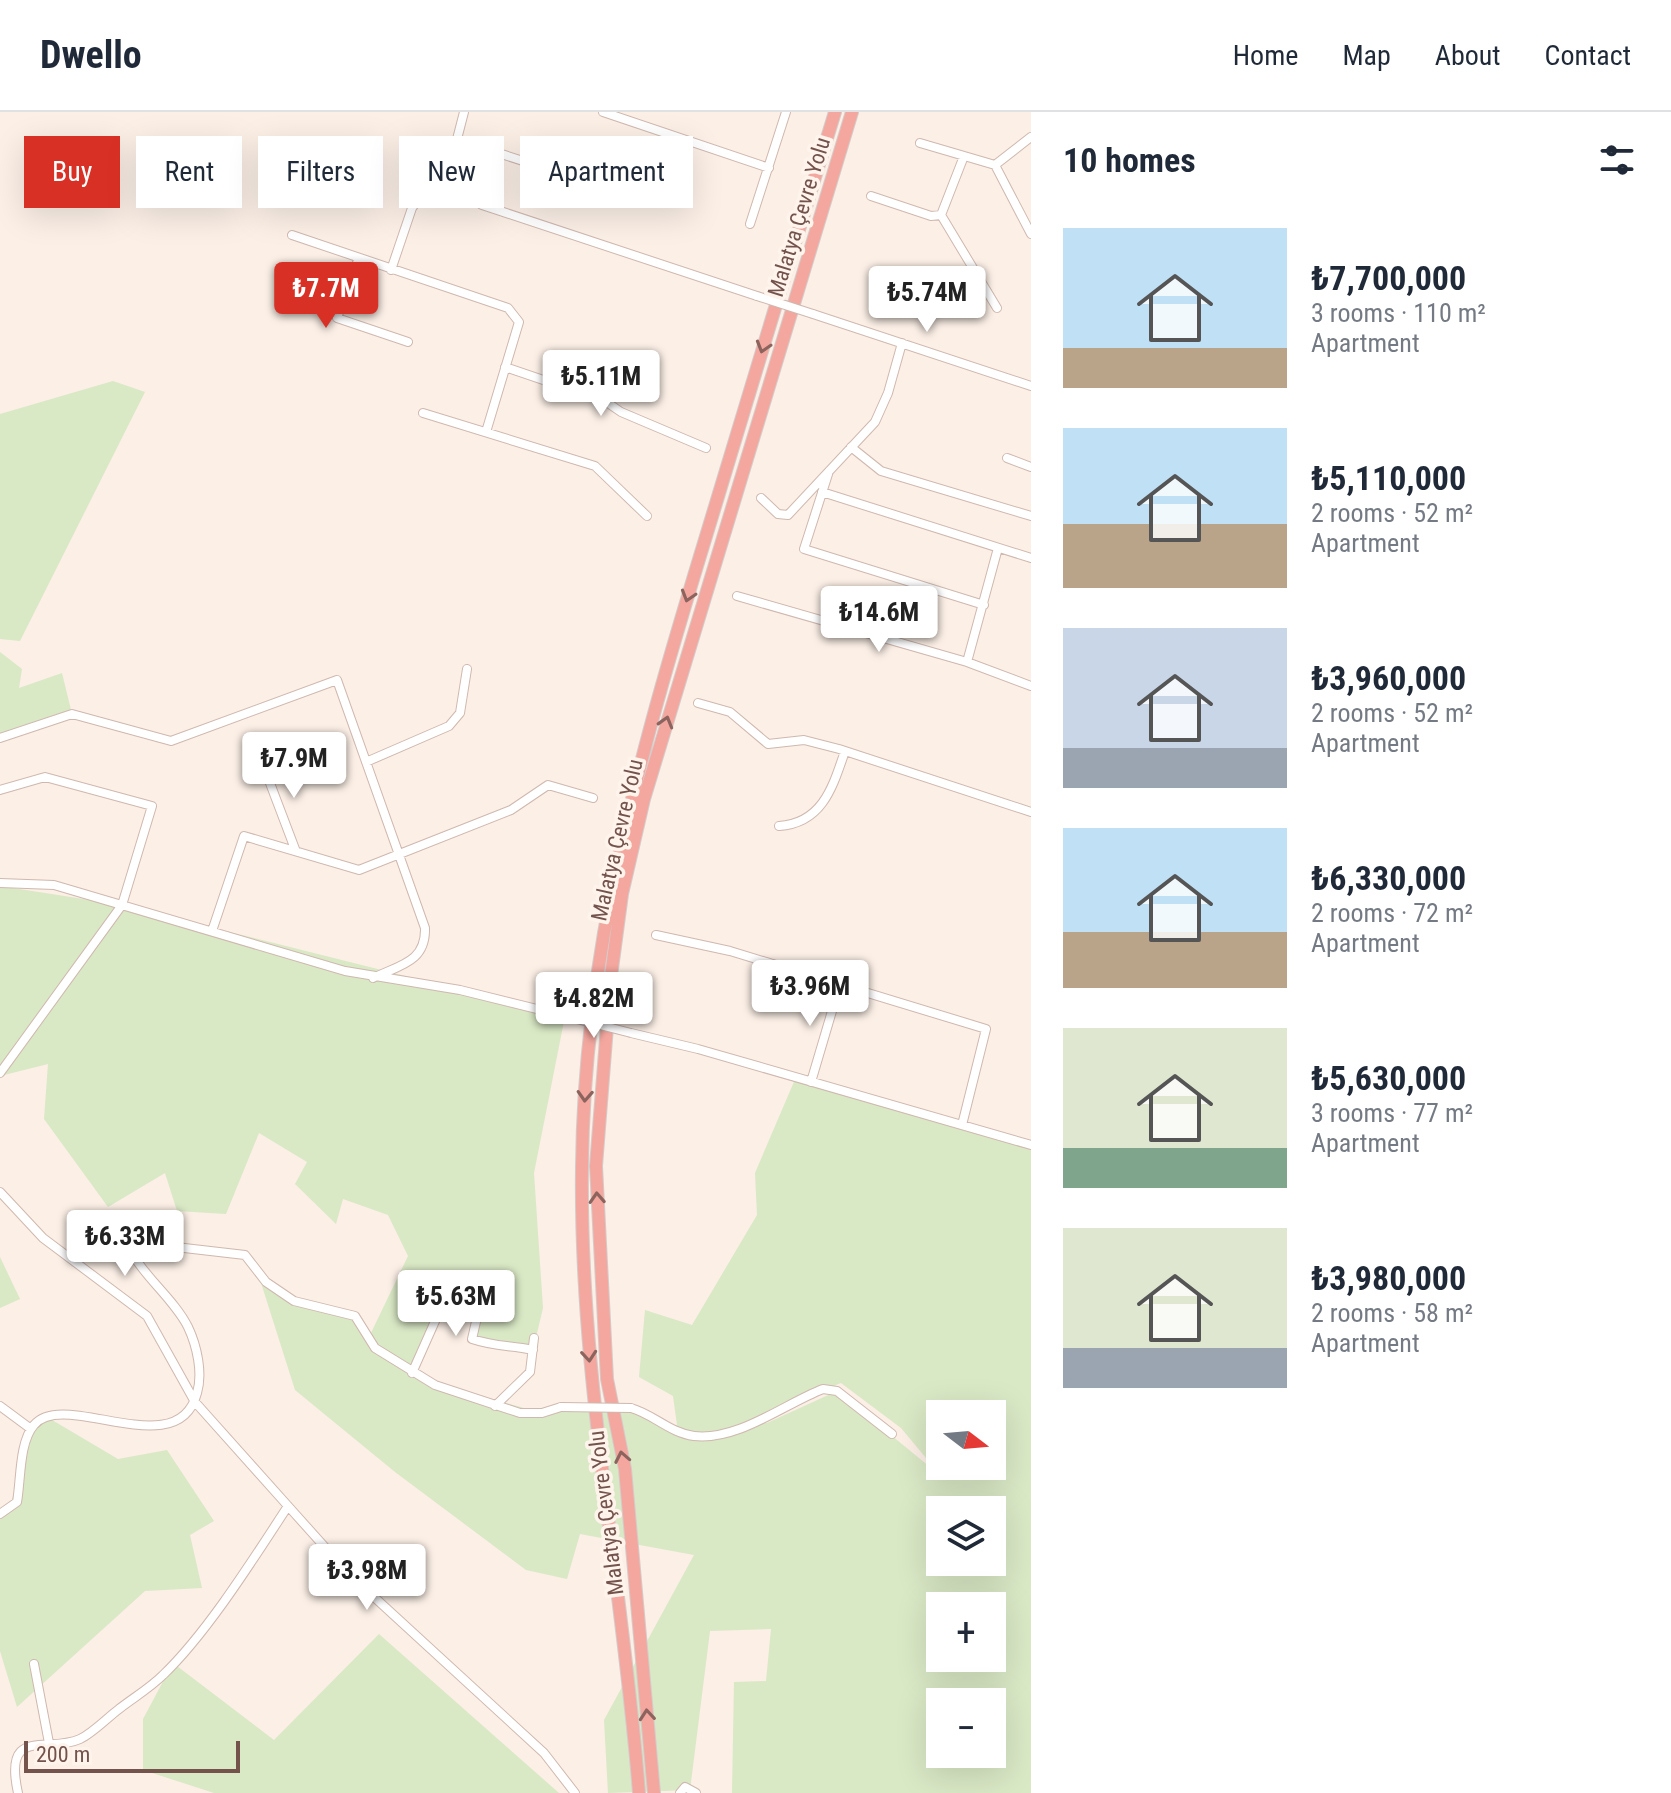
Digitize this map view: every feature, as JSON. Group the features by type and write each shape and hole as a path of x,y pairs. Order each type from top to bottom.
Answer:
{"highway":[{"name":"Malatya Çevre Yolu","path":"639,1793 592,1387 583,1277 582,1163 589,1042 610,887 628,805 677,632 835,112"},
{"name":"Malatya Çevre Yolu","path":"654,1793 625,1469 607,1379 600,1274 596,1166 611,976 622,894 644,799 852,112"}],"street":[{"path":"459,136 464,112"},
{"path":"603,112 769,168"},
{"path":"750,224 786,112"},
{"path":"995,165 1031,137"},
{"path":"920,143 995,165 1031,234"},
{"path":"941,215 964,156"},
{"path":"871,196 931,216 941,215"},
{"path":"391,270 412,208"},
{"path":"491,208 1031,386"},
{"path":"941,215 997,308"},
{"path":"292,235 358,260 508,308 519,322 486,432"},
{"path":"358,260 337,318 408,342"},
{"path":"761,498 778,514 788,515 851,447 881,414 902,343"},
{"path":"505,367 605,401 621,412 706,448"},
{"path":"423,413 595,466 647,516"},
{"path":"851,447 881,471 1031,516"},
{"path":"1007,458 1031,467"},
{"path":"829,471 804,549 984,605"},
{"path":"822,492 1031,558"},
{"path":"967,662 998,548"},
{"path":"737,596 967,662 1031,685"},
{"path":"366,762 449,726 460,713 467,669"},
{"path":"0,738 72,714 171,741 337,680 425,928 423,948 416,959 373,978"},
{"path":"698,703 730,712 768,744 804,740 1031,812"},
{"path":"779,826 794,825 826,802 845,751"},
{"path":"262,762 295,849"},
{"path":"0,790 45,777 152,806 122,905 0,1073"},
{"path":"212,931 240,840 249,835 359,870 511,810 548,785 593,798"},
{"path":"0,883 54,885 373,978 460,990 565,1016 1031,1145"},
{"path":"656,935 715,947 986,1029 962,1125"},
{"path":"811,1082 840,984"},
{"path":"0,1192 43,1238 147,1316 195,1402 349,1574 544,1753 575,1793"},
{"path":"0,1514 17,1502 35,1422 47,1417 111,1418 167,1426 178,1421 195,1402 199,1369 195,1343 187,1324 133,1255 134,1248 141,1243 245,1255 266,1282 294,1301 355,1316 375,1348 412,1373 435,1385 520,1413 542,1413 561,1407 631,1408 678,1432 710,1436 730,1431 823,1389 837,1391 892,1434"},
{"path":"412,1373 444,1301 478,1313 472,1339 500,1348 515,1346 533,1350"},
{"path":"495,1406 530,1372 534,1338"},
{"path":"0,1406 31,1429"},
{"path":"18,1793 15,1777 21,1752 33,1743 67,1743 85,1736 164,1675 227,1595 288,1506"},
{"path":"34,1664 49,1743"},
{"path":"680,1793 685,1787 696,1793"}],"green space":[{"path":"113,381 145,392 20,641 0,639 0,414"},
{"path":"0,652 22,669 19,688 62,673 72,714 0,735"},
{"path":"0,886 122,905 565,1016 534,1173 543,1308 533,1350 472,1339 477,1313 445,1301 414,1370 428,1381 542,1413 631,1408 663,1425 677,1425 673,1396 639,1377 645,1310 692,1325 757,1215 755,1173 796,1077 1031,1145 1031,1793 732,1793 734,1682 766,1681 771,1629 710,1631 690,1790 608,1793 604,1720 694,1555 580,1534 567,1579 526,1570 395,1472 295,1390 256,1267 266,1282 294,1301 355,1316 370,1335 408,1256 388,1215 343,1199 336,1224 295,1184 307,1162 259,1133 226,1214 177,1211 165,1173 108,1207 44,1119 48,1064 0,1076"},
{"path":"0,1257 20,1299 0,1308"},
{"path":"47,1417 118,1459 167,1450 214,1521 190,1535 202,1588 145,1591 17,1707 0,1651 0,1511 9,1511 31,1429"},
{"path":"379,1634 559,1793 214,1793 143,1770 143,1719 173,1663 274,1740"}]}
